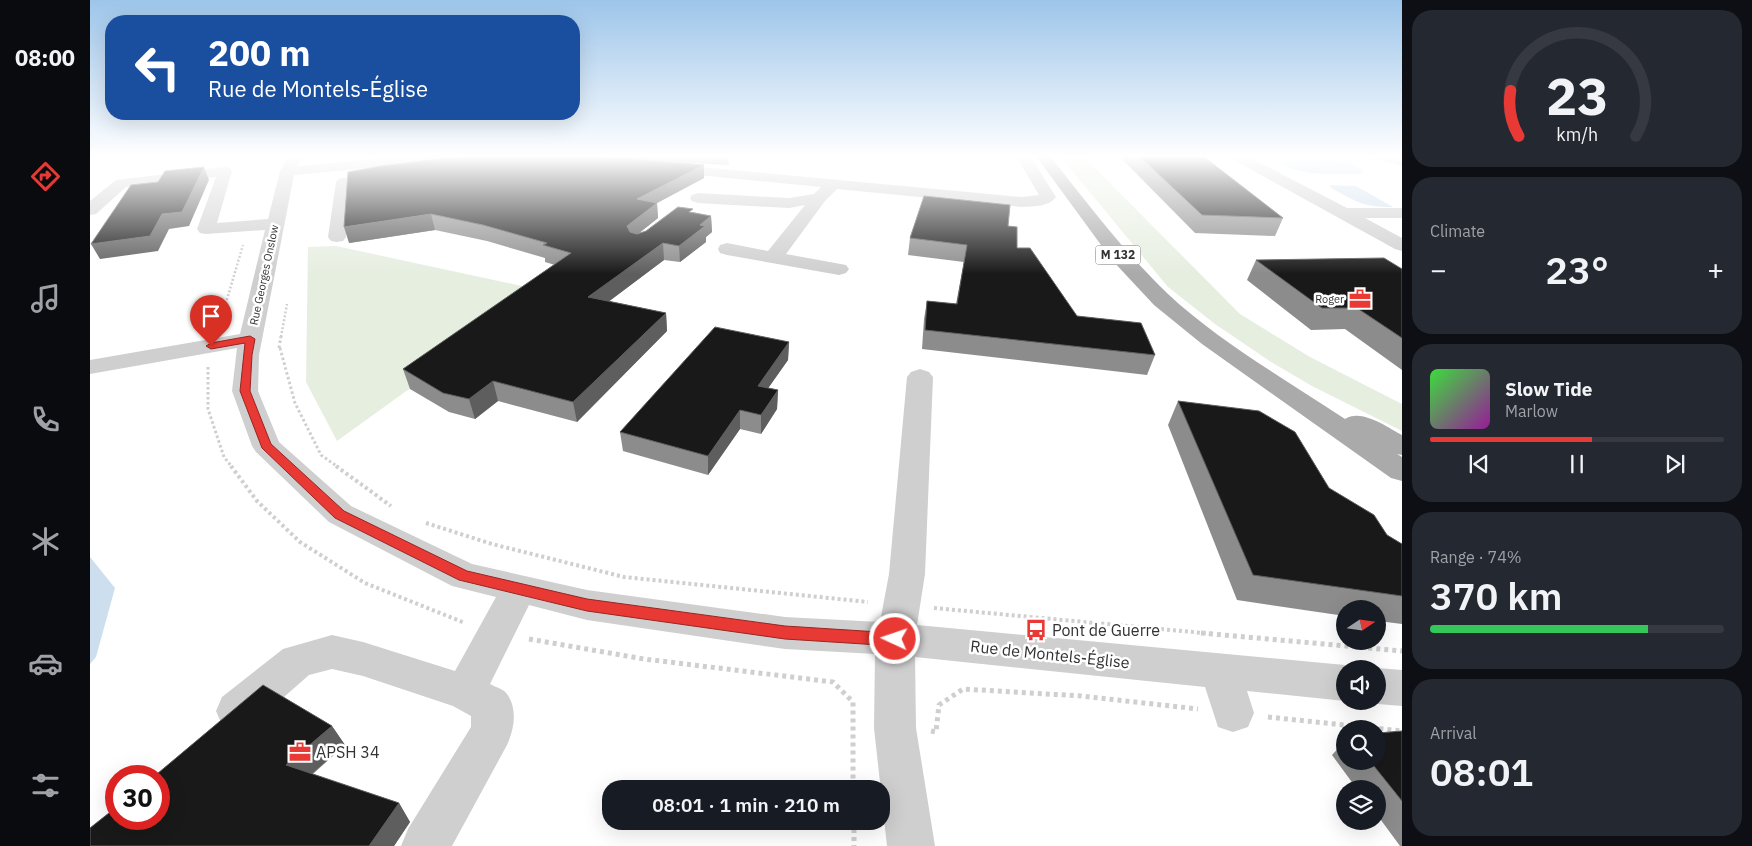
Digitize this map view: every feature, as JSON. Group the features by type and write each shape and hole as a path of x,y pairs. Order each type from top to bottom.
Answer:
{"main road":[{"name":"M 132","path":"1073,195 1119,256 1136,275 1188,322 1402,471"},
{"name":"M 132","path":"1258,372 1402,446"}],"street":[{"path":"90,210 107,195"},
{"path":"217,195 206,229 275,224"},
{"name":"Rue Georges Onslow","path":"265,344 275,224 283,195"},
{"path":"337,237 342,195"},
{"path":"683,209 701,195"},
{"path":"773,258 822,195"},
{"path":"957,195 1022,202 1038,201 1048,197 1047,195"},
{"path":"1311,195 1402,245"},
{"path":"698,198 789,203 819,198"},
{"path":"1344,213 1402,214"},
{"path":"727,249 839,269"},
{"path":"90,367 211,346 265,344"},
{"name":"Rue de Montels-Église","path":"265,344 247,355 245,391 266,446 340,514 464,576 587,605 785,633 899,622 1220,671 1336,682"},
{"path":"910,846 895,728 899,622 907,574 920,377"},
{"path":"465,692 519,589"},
{"path":"209,734 297,661 332,652 363,659 465,692 492,706 492,731 425,846"},
{"path":"1220,671 1233,713"},
{"path":"1386,687 1402,688"}],"path":[{"path":"248,227 220,323 211,346 208,376 208,409 224,457 258,501 300,542 365,583 463,623 523,638 644,659 833,682 853,702 854,780"},
{"path":"265,344 322,455 397,511"},
{"path":"422,522 492,544 624,577 899,622 1402,651"},
{"path":"853,726 936,732 939,705 964,689 1081,696 1402,731"},
{"path":"854,830 854,846"}],"shaded area":[{"path":"1093,195 1122,195 1240,314 1310,357 1402,404 1402,431 1312,386 1271,362 1215,324 1168,287"},
{"path":"336,246 545,291 337,441 306,382 308,247"}],"water":[{"path":"1344,195 1373,195 1393,207 1367,205"},
{"path":"90,557 115,588 96,657 90,664"}],"building":[{"path":"124,195 190,195 182,212 162,214 150,236 91,244"},
{"path":"346,195 644,195 637,199 657,203 627,226 630,232 637,234 646,231 678,207 693,209 689,212 711,216 700,225 705,226 679,246 663,243 588,297 666,313 573,402 493,381 469,399 443,393 403,369 571,253 543,245 547,243 483,225 431,214 344,227"},
{"path":"1181,195 1254,195 1283,218 1202,215"},
{"path":"924,196 1010,205 1008,226 1017,227 1017,248 1030,248 1077,316 1141,323 1155,355 925,330 927,301 957,304 967,245 910,238"},
{"path":"1384,258 1402,269 1402,338 1357,308 1322,308 1256,260"},
{"path":"715,327 789,342 758,386 778,390 761,415 740,410 708,456 620,432"},
{"path":"1178,401 1259,411 1295,432 1329,488 1374,515 1387,535 1402,544 1402,596 1253,575"},
{"path":"263,685 332,726 286,765 399,803 369,846 90,846 90,828 105,816 105,830 170,830 170,765 168,765"},
{"path":"1402,731 1402,801 1377,770 1386,770 1386,732"}],"place":[{"name":"Roger","path":"1360,299"},
{"name":"Pont de Guerre","path":"1036,630"},
{"name":"APSH 34","path":"300,752"}],"route":[{"path":"211,346 250,339 245,391 266,446 340,514 464,576 587,605 785,633 895,639"}]}
